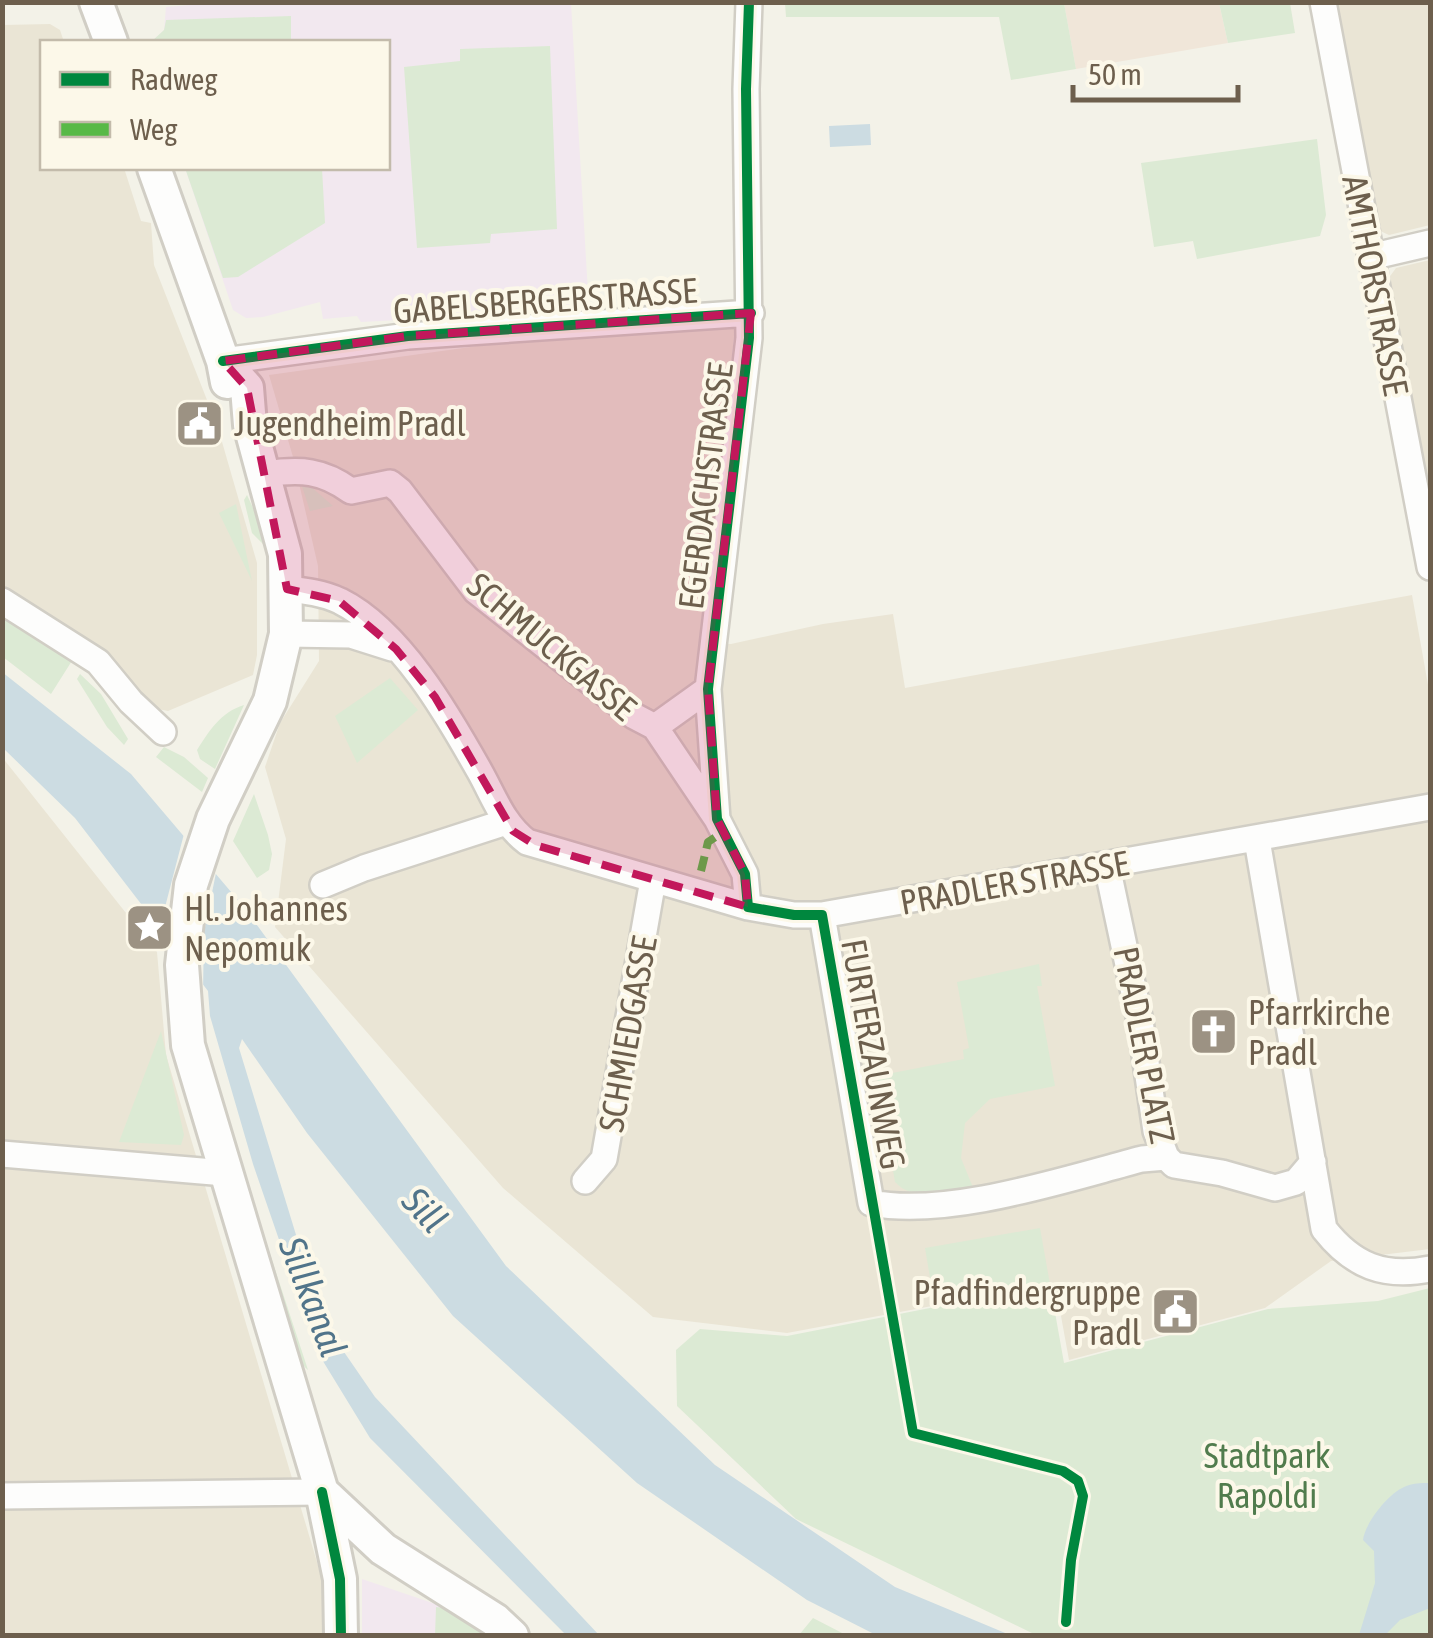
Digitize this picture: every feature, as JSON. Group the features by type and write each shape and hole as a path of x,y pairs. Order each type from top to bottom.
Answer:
{"street":[{"path":"96,2 110,40"},
{"name":"EGERDACHSTRASSE","path":"748,907 745,874 717,819 708,688 739,444 751,313 746,89 749,2"},
{"name":"AMTHORSTRASSE","path":"1323,2 1430,567"},
{"path":"155,170 224,361 229,395 250,425 284,554 286,634 270,701 223,796 192,884 184,931 182,985 188,1045 322,1492 340,1579 341,1636"},
{"path":"1370,257 1430,243"},
{"name":"GABELSBERGERSTRASSE","path":"224,361 408,336 751,313"},
{"name":"SCHMUCKGASSE","path":"266,474 298,469 334,478 351,492 390,483 476,591 634,716 655,727 717,819"},
{"path":"287,589 324,594 360,612 396,650 448,716 506,822 364,868 323,886"},
{"path":"2,601 98,662 130,702 163,732"},
{"path":"286,634 350,634 396,650"},
{"path":"655,727 708,688"},
{"name":"PRADLER STRASSE","path":"506,822 535,845 748,907 794,915 822,915 1430,807"},
{"path":"1257,840 1324,1229 1342,1252 1380,1270 1406,1274 1430,1268"},
{"name":"PRADLER PLATZ","path":"1108,866 1140,1021 1156,1131 1166,1157 1174,1165 1222,1172 1275,1188 1296,1182 1313,1162"},
{"name":"SCHMIEDGASSE","path":"585,1181 604,1158 654,880"},
{"name":"FURTERZAUNWEG","path":"822,915 871,1203 896,1208 1000,1196 1142,1159 1166,1157"},
{"path":"2,1154 225,1174"},
{"path":"2,1496 322,1492 383,1549 495,1620 512,1636"},
{"path":"340,1579 349,1557 383,1549"}],"highlighted area":[{"path":"751,313 708,689 717,819 745,874 748,907 535,845 513,831 435,697 396,649 339,601 287,589 247,388 223,361 408,336"}],"shaded area":[{"path":"226,2 571,3 589,310 361,322 357,316 323,319 320,302 263,317 246,318 233,310 186,170 390,170 390,40 153,40 164,30 166,7"},
{"path":"1064,3 1219,3 1228,43 1076,69"},
{"path":"1338,3 1430,3 1430,225 1389,235 1378,230"},
{"path":"50,24 60,30 63,40 40,40 40,170 125,170 141,221 151,223 154,265 218,428 257,563 257,655 253,675 168,711 148,707 3,598 3,25"},
{"path":"1430,260 1430,508 1388,279 1396,268"},
{"path":"736,320 699,642 731,644 893,614 905,688 1412,595 1430,696 1430,1249 1331,1261 1265,1308 1069,1360 1055,1283 787,1333 653,1317 503,1188 275,927 286,839 265,767 280,723 319,661 318,566 269,375 600,329"},
{"path":"2,757 157,952 166,1055 317,1562 329,1605 330,1635 3,1635"},
{"path":"362,1579 450,1609 483,1635 362,1635"}],"green space":[{"path":"785,3 1064,3 1076,69 1011,80 999,17 786,17"},
{"path":"1219,3 1290,3 1295,33 1228,43"},
{"path":"291,16 291,40 153,40 164,30 166,20"},
{"path":"550,46 557,229 491,234 490,243 417,248 404,67 460,61 460,49"},
{"path":"1317,139 1326,215 1320,236 1197,259 1193,241 1154,247 1141,163"},
{"path":"186,170 322,170 325,223 238,277 223,278"},
{"path":"305,483 333,506 310,511 302,486"},
{"path":"247,495 261,525 265,546 252,533 244,500"},
{"path":"236,504 252,581 219,513"},
{"path":"2,611 75,656 51,694 3,657"},
{"path":"80,674 101,694 128,739 124,745 107,727 77,679"},
{"path":"390,678 418,710 357,763 335,716"},
{"path":"244,705 215,769 200,759 197,750 222,717"},
{"path":"164,747 184,757 208,778 202,792 156,757"},
{"path":"254,794 272,854 269,870 257,878 233,841"},
{"path":"1039,964 1042,986 1037,986 1055,1086 990,1099 965,1123 961,1158 974,1190 932,1195 903,1188 895,1182 877,1076 964,1059 963,1050 969,1048 957,982"},
{"path":"161,1031 184,1135 181,1145 119,1142"},
{"path":"252,1199 308,1370 291,1341 273,1292 247,1201"},
{"name":"Stadtpark Rapoldi","path":"1040,1228 1064,1363 1268,1309 1378,1301 1430,1288 1430,1635 1036,1635 796,1519 677,1406 676,1350 700,1329 787,1336 935,1307 925,1248"},
{"path":"436,1607 450,1609 483,1635 435,1636"},
{"path":"813,1618 846,1635 799,1635"}],"water":[{"path":"870,124 871,145 830,147 829,126"},
{"path":"2,672 131,774 243,906 506,1266 715,1465 895,1587 1010,1635 876,1635 807,1600 637,1483 453,1316 307,1133 242,1039 239,1048 322,1320 375,1397 599,1635 566,1635 370,1438 318,1353 253,1164 210,1016 208,991 75,818 3,748"},
{"path":"1430,1483 1430,1608 1400,1620 1385,1635 1359,1635 1375,1583 1374,1551 1363,1540 1368,1526 1398,1491"}],"pier":[{"path":"185,830 217,868 204,932 203,992 152,926 164,911"}],"marked path":[{"path":"701,871 708,842 720,834"}],"cycle path":[{"path":"749,2 749,338 708,689 717,819 745,874 748,907 794,915 822,915 913,1433 1063,1471 1078,1481 1083,1496 1071,1560 1066,1622"},
{"path":"223,361 408,336 751,313"},
{"path":"322,1492 340,1579 341,1636"}],"place":[{"name":"Jugendheim Pradl","path":"199,423"},
{"name":"Hl. Johannes Nepomuk","path":"149,928"},
{"name":"Pfarrkirche Pradl","path":"1213,1032"},
{"name":"Pfadfindergruppe Pradl","path":"1176,1312"}],"water label":[{"name":"Sill","path":"425,1210"},
{"name":"Sillkanal","path":"313,1297"}]}
